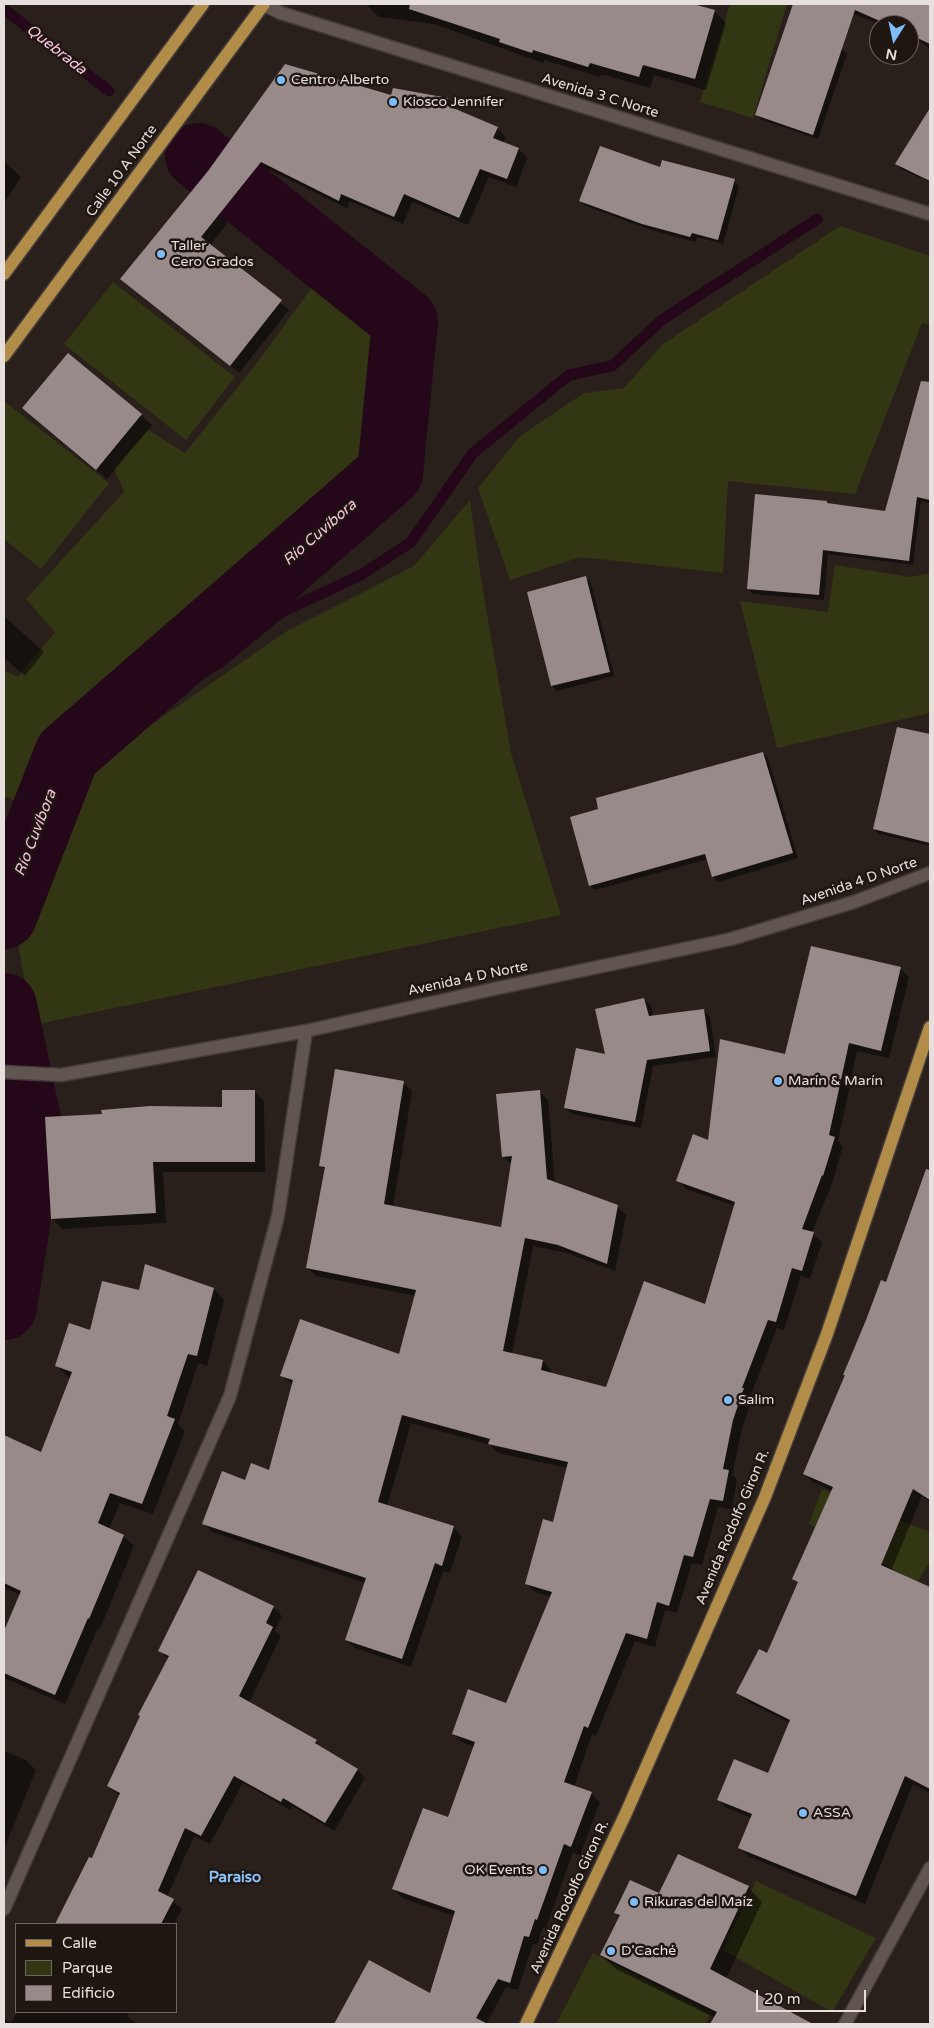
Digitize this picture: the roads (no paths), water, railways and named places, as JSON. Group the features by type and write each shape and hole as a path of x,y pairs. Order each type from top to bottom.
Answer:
{"main road":[{"path":"4,274 203,4"},
{"name":"Calle 10 A Norte","path":"4,356 263,4"},
{"name":"Avenida Rodolfo Giron R.","path":"526,2024 626,1814 765,1498 827,1334 930,1027"}],"street":[{"name":"Avenida 3 C Norte","path":"263,4 290,16 930,214"},
{"name":"Avenida 4 D Norte","path":"4,1072 62,1075 306,1031 731,939 854,902 930,873"},
{"path":"4,1909 230,1396 278,1216 306,1031"},
{"path":"845,2024 930,1868"}],"waterway":[{"name":"Quebrada","path":"4,9 109,91"},
{"name":"Río Cuvíbora","path":"4,916 67,754 390,473 405,321 198,156"},
{"path":"67,754 219,663 280,613 361,575 411,542 473,453 569,375 612,366 663,319 817,219"},
{"name":"Río Cuvíbora","path":"4,1006 31,1134 4,1307"}],"place":[{"name":"Centro Alberto","path":"281,80"},
{"name":"Kiosco Jennifer","path":"393,102"},
{"name":"Taller Cero Grados","path":"161,254"},
{"name":"Marín & Marín","path":"778,1081"},
{"name":"Salim","path":"728,1400"},
{"name":"ASSA","path":"803,1813"},
{"name":"OK Events","path":"543,1870"},
{"name":"Rikuras del Maíz","path":"634,1902"},
{"name":"D'Caché","path":"611,1951"}],"district":[{"name":"Paraiso","path":"235,1878"}]}
